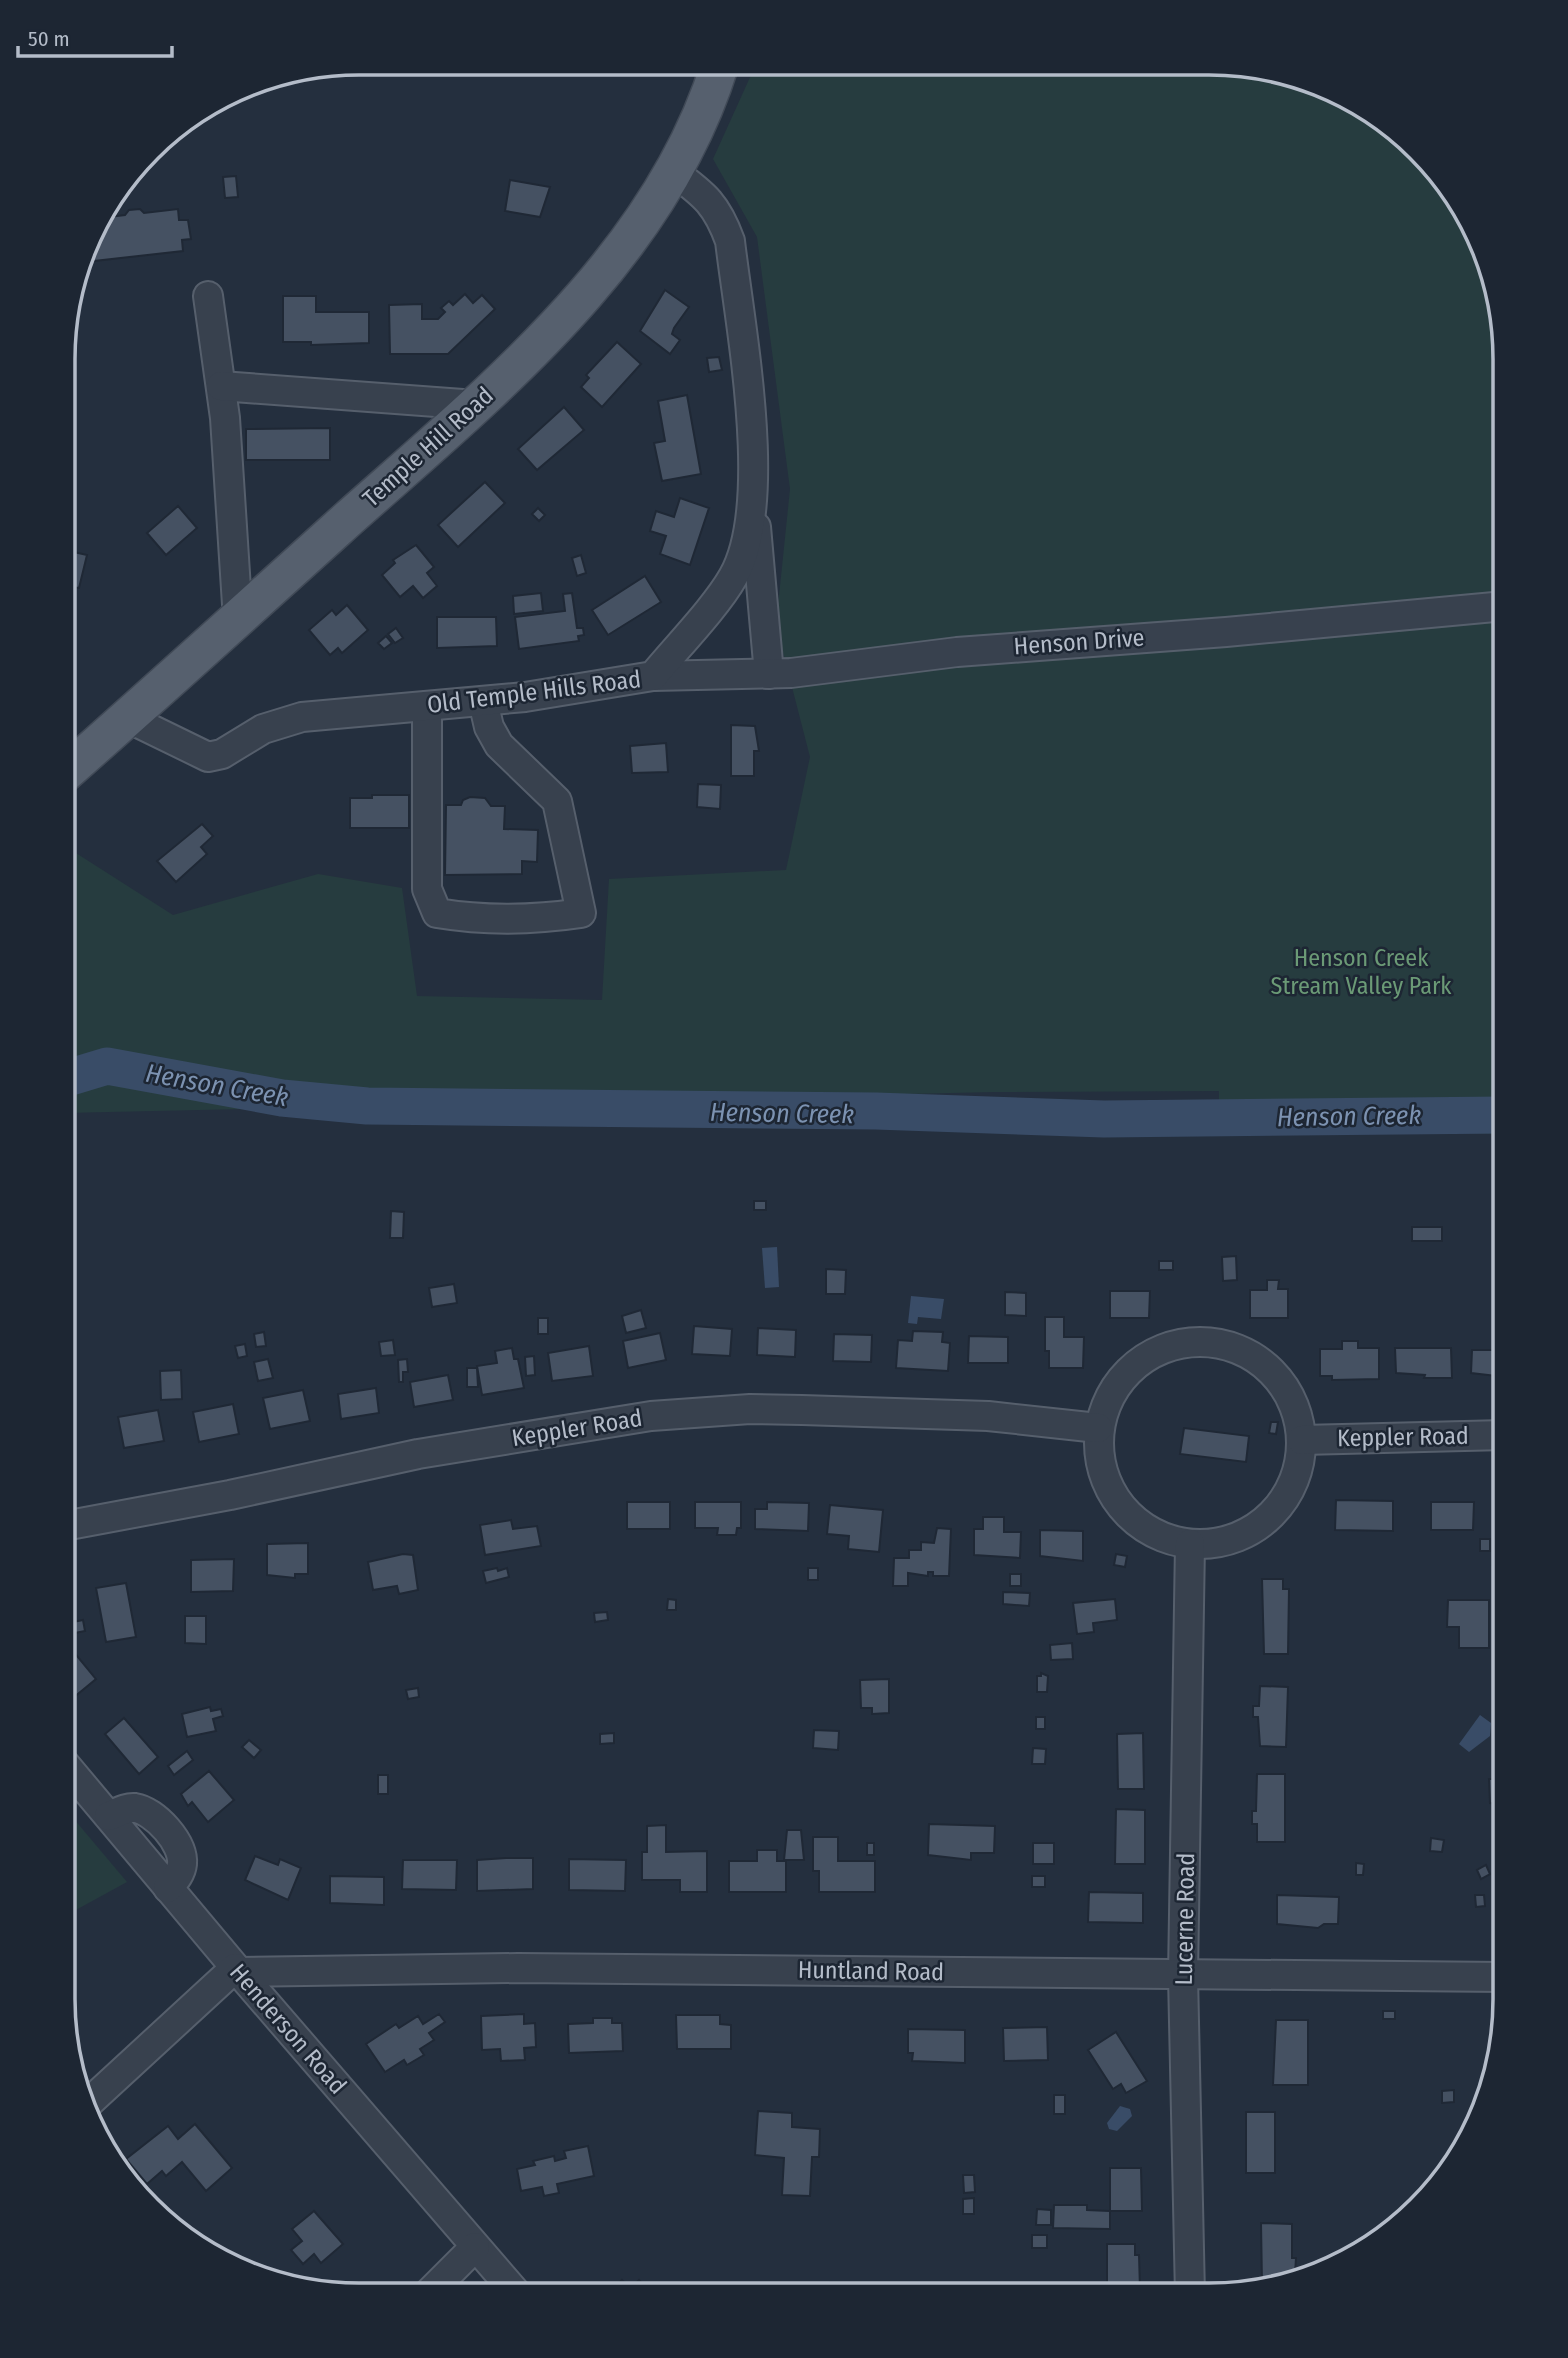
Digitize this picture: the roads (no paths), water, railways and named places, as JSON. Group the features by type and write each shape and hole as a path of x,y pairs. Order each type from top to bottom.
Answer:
{"main road":[{"name":"Temple Hill Road","path":"75,764 476,405 608,267 675,173 715,75"}],"street":[{"name":"Old Temple Hills Road","path":"128,718 208,757 222,754 263,729 290,719 525,698 653,676 733,578 747,544 754,507 750,416 730,241 721,215 706,196 675,173"},
{"path":"208,296 221,386 239,620"},
{"path":"221,386 476,405"},
{"path":"754,507 769,674"},
{"name":"Henson Drive","path":"653,676 769,674 957,652 1226,632 1493,607"},
{"path":"427,706 427,890 437,913 464,917 545,918 581,913 556,801 499,745 489,727 483,701"},
{"name":"Keppler Road","path":"1206,1342 1246,1352 1268,1367 1292,1400 1302,1440 1300,1464 1292,1488 1278,1508 1260,1525 1238,1537 1215,1544 1190,1544 1164,1537 1140,1524 1121,1505 1107,1481 1098,1456 1098,1428 1108,1402 1122,1379 1142,1360 1166,1347 1206,1342"},
{"name":"Keppler Road","path":"75,1523 230,1495 418,1454 651,1416 763,1409 988,1416 1098,1428"},
{"name":"Keppler Road","path":"1302,1440 1493,1436"},
{"name":"Lucerne Road","path":"1190,1544 1183,1976 1190,2283"},
{"name":"Henderson Road","path":"75,1776 237,1970 507,2283"},
{"name":"Huntland Road","path":"237,1970 532,1968 1493,1977"},
{"path":"94,2100 237,1970"},
{"path":"439,2283 475,2247"}],"water":[{"path":"777,1247 779,1287 765,1288 762,1248"},
{"path":"911,1296 944,1299 941,1319 918,1317 917,1324 908,1323"},
{"path":"1480,1715 1491,1723 1490,1736 1469,1752 1459,1744"},
{"path":"1120,2106 1130,2109 1132,2116 1117,2131 1109,2129 1107,2123"}],"waterway":[{"name":"Henson Creek","path":"75,1076 107,1066 282,1098 367,1106 876,1111 1104,1119 1493,1115"}],"park label":[{"name":"Henson Creek Stream Valley Park","path":"1361,972"}]}
